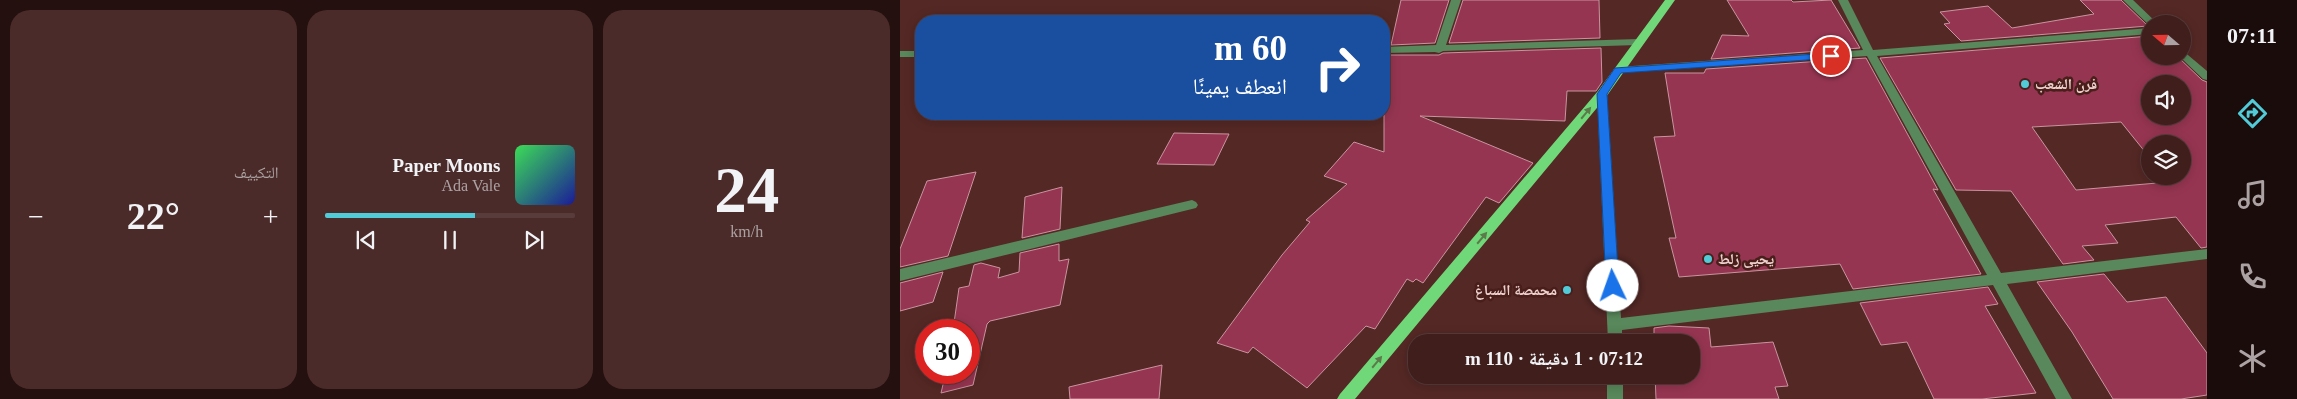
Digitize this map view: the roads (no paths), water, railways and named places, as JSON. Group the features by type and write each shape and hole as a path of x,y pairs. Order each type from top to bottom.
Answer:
{"main road":[{"path":"1345,399 1602,94 1670,0"}],"street":[{"path":"1439,50 1456,0"},
{"path":"1843,0 1870,53 2064,399"},
{"path":"2128,0 2144,15"},
{"path":"1618,70 2141,32"},
{"path":"1390,50 1439,50 1638,42"},
{"path":"900,54 915,54"},
{"path":"2191,62 2207,77"},
{"path":"1602,94 1615,334"},
{"path":"900,275 1192,205"},
{"path":"1615,324 2207,254"},
{"path":"1615,384 1616,399"}],"place":[{"name":"فرن الشعب","path":"2025,84"},
{"name":"يحيى زلط","path":"1708,259"},
{"name":"محمصة السباغ","path":"1567,290"}]}
